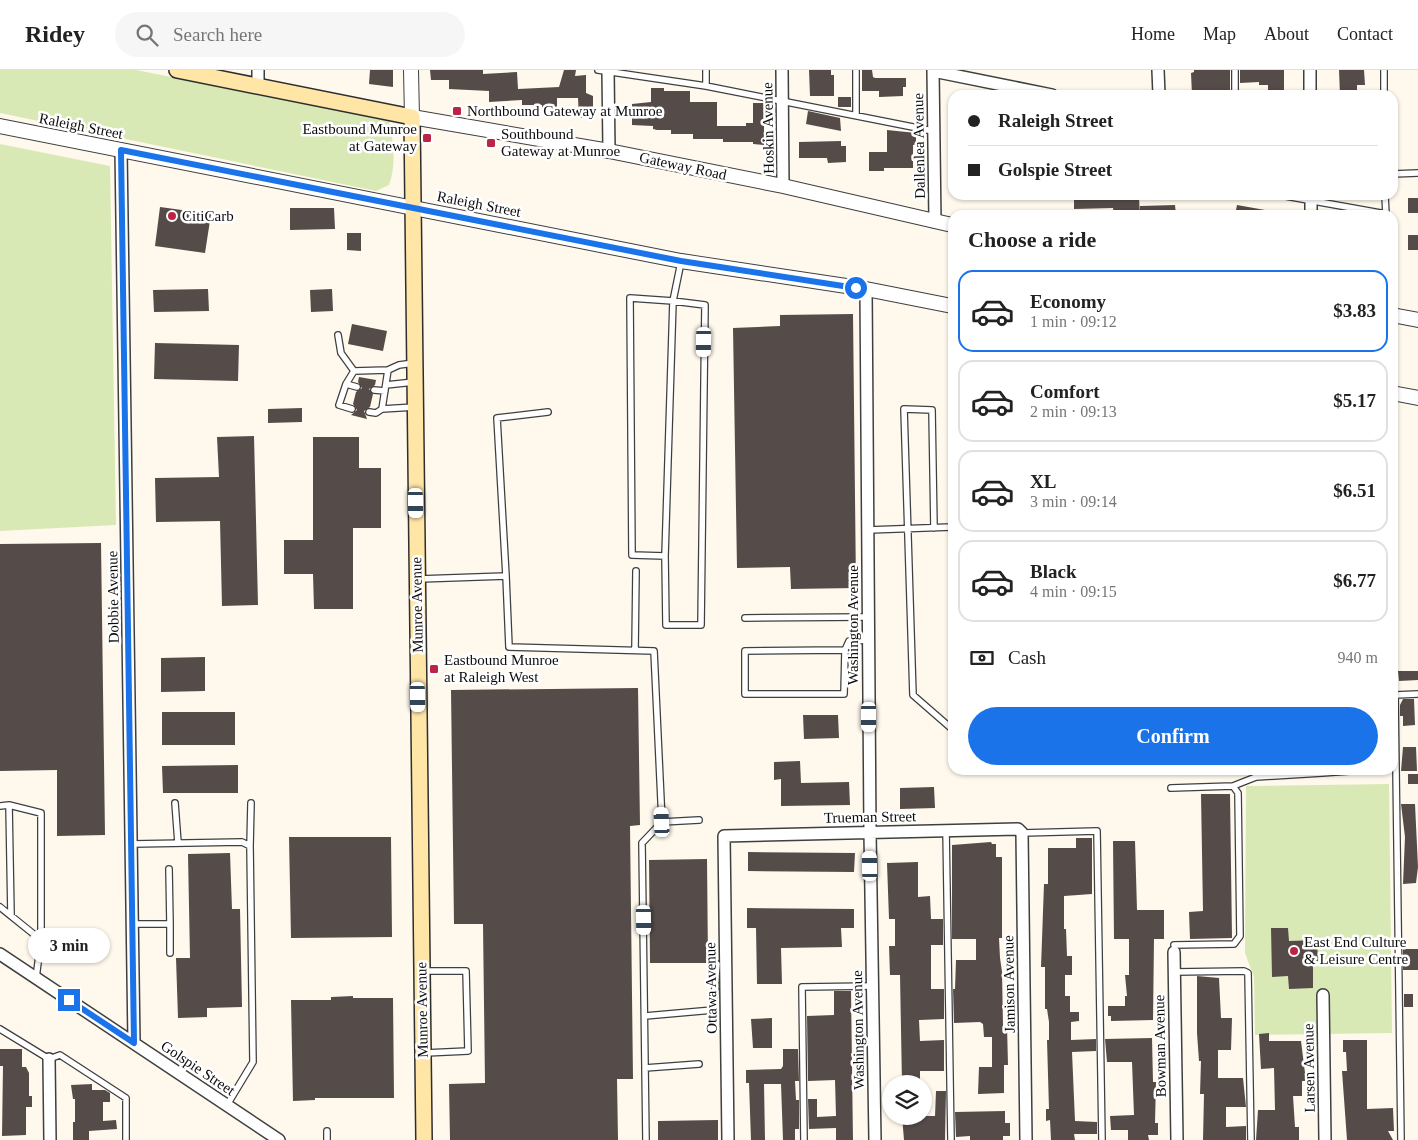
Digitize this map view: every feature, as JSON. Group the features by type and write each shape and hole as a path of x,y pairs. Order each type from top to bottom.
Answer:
{"main road":[{"name":"Gateway Road","path":"177,70 412,117"},
{"name":"Munroe Avenue","path":"412,117 424,1140"}],"street":[{"path":"258,70 258,86"},
{"name":"Munroe Avenue","path":"411,70 412,117"},
{"name":"Hoskin Avenue","path":"782,70 784,186"},
{"path":"1158,70 1159,90"},
{"path":"1310,70 1310,90"},
{"path":"604,71 609,151"},
{"path":"933,71 1027,90"},
{"name":"Dallenlea Avenue","path":"933,71 935,222"},
{"name":"Gateway Road","path":"412,117 609,151 784,186 948,224"},
{"name":"Raleigh Street","path":"0,126 681,261 866,289 948,305"},
{"name":"Dobbie Avenue","path":"121,150 134,924 134,1043"},
{"name":"Washington Avenue","path":"866,289 870,832 875,1140"},
{"path":"1398,316 1418,320"},
{"path":"1398,394 1418,398"},
{"name":"Trueman Street","path":"724,836 946,830 1020,831"},
{"name":"Jamison Avenue","path":"1020,831 1026,1140"},
{"name":"Ottawa Avenue","path":"724,836 728,1140"},
{"name":"Bowman Avenue","path":"1174,949 1177,1140"},
{"name":"Golspie Street","path":"0,954 279,1140"},
{"name":"Larsen Avenue","path":"1323,995 1325,1140"},
{"path":"49,1058 50,1140"}],"lane":[{"path":"706,70 706,86"},
{"path":"856,70 856,115"},
{"path":"1235,70 1236,90"},
{"path":"1384,70 1384,90"},
{"path":"604,71 706,86 934,131"},
{"path":"1398,174 1418,173"},
{"path":"1320,200 1367,210"},
{"path":"665,556 632,555 630,298 673,302 705,305 701,625 666,625 665,556 673,302 681,261"},
{"path":"338,335 341,353 354,371"},
{"path":"354,371 388,370 399,364 414,363"},
{"path":"382,409 388,370"},
{"path":"352,409 339,406 346,384 354,371"},
{"path":"374,390 414,382"},
{"path":"346,384 357,387"},
{"path":"369,412 376,413 382,409 415,407"},
{"path":"934,528 932,410 904,409 913,695 948,726"},
{"path":"548,412 497,418 508,647 654,651 662,822"},
{"path":"868,530 948,527"},
{"path":"635,650 636,571"},
{"path":"417,580 506,576"},
{"path":"745,618 868,617"},
{"path":"845,650 745,651 745,694 844,694 845,650 849,641 868,640"},
{"path":"1398,695 1418,694"},
{"path":"1171,788 1233,786 1256,777 1278,775"},
{"path":"1396,775 1400,1140"},
{"path":"1174,949 1234,944 1240,936 1238,793 1233,786"},
{"path":"175,803 178,843"},
{"path":"227,1105 253,1062 251,803"},
{"path":"0,806 10,806 41,813 41,940 36,978"},
{"path":"10,806 11,915"},
{"path":"646,1140 642,843 662,822 699,820"},
{"path":"946,830 951,1140"},
{"path":"1020,831 1097,831 1102,1140"},
{"path":"132,844 242,842 250,846"},
{"path":"169,869 170,953"},
{"path":"0,908 41,940"},
{"path":"134,924 170,924"},
{"path":"645,1016 713,1010 717,964"},
{"path":"422,971 466,971 468,1050 423,1053"},
{"path":"1174,972 1244,971 1248,973 1251,1140"},
{"path":"804,1140 802,987 872,986"},
{"path":"0,1029 49,1058 60,1055 126,1098 126,1140"},
{"path":"645,1068 700,1064"},
{"path":"327,1131 327,1140"}],"green space":[{"path":"0,70 136,70 389,120 392,137 393,168 389,185 376,191 0,113"},
{"path":"0,144 110,166 116,525 0,531"},
{"path":"1389,784 1392,1033 1255,1035 1254,977 1245,953 1246,786"}],"building":[{"path":"370,70 393,70 393,87 369,84"},
{"path":"430,70 483,70 483,74 517,72 518,89 559,87 564,70 576,70 575,76 586,75 586,93 593,96 593,118 579,118 578,98 557,98 557,108 542,109 542,105 522,105 522,100 489,102 489,91 449,89 449,80 431,80"},
{"path":"809,70 831,70 831,75 834,75 834,96 810,96"},
{"path":"862,70 872,70 873,77 875,78 906,78 903,96 879,97 879,91 862,91"},
{"path":"1194,70 1230,70 1230,90 1192,90 1191,73"},
{"path":"1240,70 1284,70 1284,90 1268,90 1268,85 1259,85 1259,82 1240,83"},
{"path":"1339,70 1364,70 1365,85 1357,85 1357,90 1340,90"},
{"path":"651,88 664,88 664,91 690,91 690,102 717,102 717,126 746,126 746,123 753,123 753,103 767,103 767,116 764,116 764,145 753,144 753,142 723,142 723,139 693,139 693,134 671,134 671,130 657,130 653,129 653,126 632,125 632,104 651,102"},
{"path":"838,97 851,97 851,107 838,107"},
{"path":"808,111 840,118 841,131 806,124"},
{"path":"887,130 916,133 916,145 913,145 913,168 884,168 884,171 869,171 869,152 887,152"},
{"path":"841,141 841,146 846,146 846,162 828,163 827,158 799,158 799,142"},
{"path":"1408,198 1418,198 1418,213 1408,213"},
{"path":"1074,200 1139,200 1140,210 1113,210 1113,208 1074,209"},
{"path":"1175,205 1176,210 1140,210 1140,206"},
{"path":"1237,205 1265,210 1236,210"},
{"path":"160,207 211,214 205,253 155,246"},
{"path":"290,208 334,208 335,229 290,230"},
{"path":"347,233 361,233 361,251 347,250"},
{"path":"1408,235 1418,235 1418,250 1408,250"},
{"path":"208,289 209,311 154,312 153,290"},
{"path":"332,289 333,311 311,312 310,290"},
{"path":"853,314 856,588 791,589 790,567 737,568 733,328 780,326 780,315"},
{"path":"352,324 387,331 383,351 348,344"},
{"path":"155,343 239,345 238,381 154,379"},
{"path":"359,377 376,380 375,385 369,389 373,394 370,407 364,411 367,419 351,415 357,410 353,404 356,392 362,388 358,382"},
{"path":"302,408 302,422 268,423 268,409"},
{"path":"254,436 258,605 222,606 220,521 156,522 155,478 219,477 217,437"},
{"path":"313,437 359,437 359,468 381,468 381,528 353,528 353,609 314,609 313,574 284,574 284,540 313,540"},
{"path":"101,543 105,835 57,836 57,770 0,771 0,544"},
{"path":"205,657 205,691 161,692 161,658"},
{"path":"1398,671 1418,671 1418,680 1399,681"},
{"path":"638,688 640,825 630,826 633,1079 617,1079 618,1140 450,1140 449,1084 485,1083 483,924 454,924 451,690"},
{"path":"1403,699 1414,699 1415,725 1403,726 1403,716 1400,716 1400,705"},
{"path":"162,712 235,712 235,745 162,745"},
{"path":"803,715 838,715 839,738 804,739"},
{"path":"1403,747 1416,747 1417,771 1401,771"},
{"path":"800,761 801,783 849,782 850,805 781,806 781,779 774,780 774,762"},
{"path":"238,765 238,793 163,793 162,766"},
{"path":"1408,774 1418,774 1418,784 1408,784"},
{"path":"934,787 935,808 900,809 900,788"},
{"path":"1201,794 1230,794 1232,938 1190,939 1189,912 1203,911"},
{"path":"1401,804 1415,804 1418,867 1416,883 1403,884 1405,837"},
{"path":"289,837 391,837 392,937 291,938"},
{"path":"1076,838 1092,838 1092,894 1064,896 1064,929 1066,929 1067,956 1072,956 1072,975 1065,975 1065,996 1070,996 1070,1012 1079,1012 1079,1021 1071,1022 1071,1040 1096,1039 1096,1051 1072,1052 1075,1121 1097,1122 1097,1134 1074,1134 1075,1140 1051,1140 1050,1120 1046,1121 1046,1109 1049,1109 1047,1040 1049,1040 1049,1022 1047,1009 1045,1009 1045,967 1041,967 1044,884 1048,884 1048,848 1076,848"},
{"path":"1113,841 1135,841 1137,910 1164,910 1164,939 1154,939 1153,1020 1111,1021 1111,1016 1108,1016 1108,1006 1125,1006 1125,996 1127,996 1125,975 1129,975 1129,939 1114,939"},
{"path":"991,842 996,844 996,857 1002,857 1002,938 999,938 1003,1026 1007,1026 1008,1065 1004,1065 1004,1093 978,1094 979,1067 992,1067 992,1037 984,1037 983,1024 980,1022 954,1023 953,989 955,989 956,960 976,960 976,939 952,939 952,845"},
{"path":"748,852 855,853 854,872 748,871"},
{"path":"230,853 232,909 240,909 242,1007 207,1008 207,1017 178,1018 176,958 190,958 188,854"},
{"path":"707,859 708,963 650,963 649,860"},
{"path":"918,862 918,897 930,896 931,919 943,919 943,945 931,945 931,989 944,989 944,1019 919,1020 920,1041 944,1040 944,1071 920,1071 920,1075 902,1075 900,975 890,975 889,946 895,946 895,919 889,919 887,863"},
{"path":"747,908 854,909 854,928 841,928 842,947 781,948 782,984 757,984 756,928 747,928"},
{"name":"East End Culture & Leisure Centre","path":"1271,928 1288,928 1289,941 1317,940 1318,961 1313,961 1313,988 1289,989 1288,976 1272,977"},
{"path":"1403,949 1418,949 1418,970 1403,970"},
{"path":"1197,976 1219,978 1221,1018 1232,1018 1231,1050 1218,1050 1218,1078 1243,1078 1246,1107 1226,1107 1226,1127 1246,1126 1246,1140 1203,1140 1204,1094 1200,1094 1201,1061 1199,1061 1197,1033"},
{"path":"834,991 851,991 853,1140 836,1140 836,1128 809,1129 808,1099 817,1099 817,1117 836,1116 835,1080 808,1081 807,1016 834,1015"},
{"path":"1404,994 1413,994 1413,1007 1404,1007"},
{"path":"353,996 353,998 393,998 394,1098 315,1098 315,1100 293,1101 291,1000 331,1000 331,997"},
{"path":"772,1018 772,1048 753,1048 751,1019"},
{"path":"1269,1033 1269,1041 1301,1041 1306,1081 1302,1081 1302,1096 1293,1096 1295,1127 1299,1127 1299,1140 1256,1140 1258,1110 1275,1110 1274,1068 1261,1069 1259,1034"},
{"path":"1152,1038 1153,1082 1156,1082 1155,1123 1158,1123 1158,1135 1148,1135 1149,1140 1128,1140 1128,1130 1111,1130 1110,1116 1134,1115 1132,1062 1107,1062 1105,1039"},
{"path":"1343,1040 1367,1040 1367,1109 1393,1108 1394,1131 1388,1131 1393,1140 1347,1140 1342,1071 1347,1071 1346,1052 1343,1052"},
{"path":"0,1049 22,1049 22,1067 26,1067 29,1073 29,1096 32,1096 32,1107 26,1107 26,1135 2,1136 3,1066 0,1066"},
{"path":"783,1049 798,1049 799,1081 795,1081 796,1100 799,1100 799,1129 795,1129 795,1140 783,1140 781,1084 764,1084 765,1140 751,1140 749,1083 746,1083 746,1070 781,1069 783,1066"},
{"path":"92,1084 92,1090 105,1090 110,1093 110,1102 103,1102 103,1121 116,1120 117,1129 89,1131 89,1140 73,1140 75,1099 73,1099 71,1085"},
{"path":"936,1091 946,1091 945,1140 904,1140 903,1125 932,1125 932,1116 935,1116"},
{"path":"1005,1111 1005,1123 1010,1123 1010,1136 1003,1136 1003,1140 970,1140 970,1136 956,1137 955,1112"},
{"path":"718,1120 718,1140 658,1140 658,1121"}],"place":[{"name":"Northbound Gateway at Munroe","path":"457,111"},
{"name":"Eastbound Munroe at Gateway","path":"427,138"},
{"name":"Southbound Gateway at Munroe","path":"491,143"},
{"name":"CitiCarb","path":"172,216"},
{"name":"Eastbound Munroe at Raleigh West","path":"434,669"},
{"name":"East End Culture & Leisure Centre","path":"1294,951"}],"route":[{"path":"69,1000 134,1043 134,924 121,150 681,261 856,288"}]}
